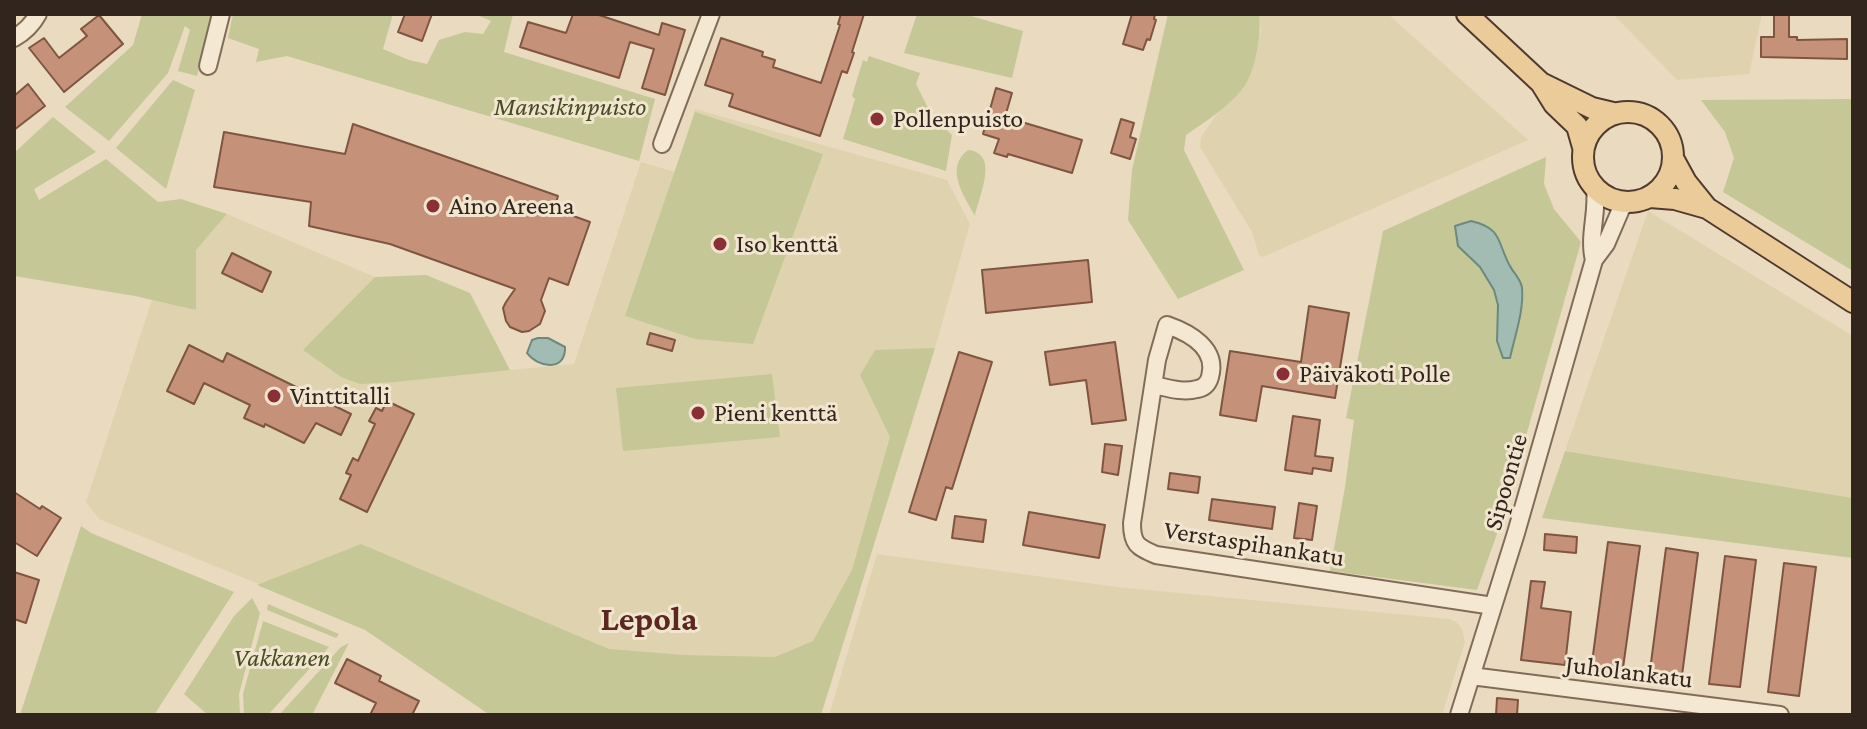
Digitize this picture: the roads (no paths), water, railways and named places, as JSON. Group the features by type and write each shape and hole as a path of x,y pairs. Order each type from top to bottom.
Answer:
{"main road":[{"path":"1467,14 1541,83 1554,104 1577,126 1587,177 1595,189 1607,198 1636,202 1650,197 1670,175 1674,160"},
{"path":"1541,83 1592,108 1613,113 1643,113 1657,121 1667,132 1674,160 1686,182 1707,208"},
{"path":"1583,147 1599,121 1613,113"},
{"path":"1650,197 1675,199 1707,208 1853,302"}],"street":[{"path":"14,38 32,24 38,14"},
{"path":"208,66 221,14"},
{"path":"662,144 711,14"},
{"name":"Sipoontie","path":"1594,260 1591,249 1597,204 1595,189"},
{"name":"Sipoontie","path":"1459,715 1516,533 1594,260 1606,244 1627,202"},
{"name":"Verstaspihankatu","path":"1154,385 1184,391 1200,389 1210,379 1211,361 1201,344 1191,335 1167,325 1157,360 1132,523 1132,535 1142,550 1168,557 1493,606"},
{"name":"Juholankatu","path":"1471,676 1770,714"}],"water":[{"path":"1471,221 1494,232 1521,285 1520,314 1510,358 1503,358 1497,341 1498,305 1494,290 1480,267 1458,246 1455,226"},
{"path":"548,338 565,347 561,361 544,364 527,353 532,340"}],"place":[{"name":"Pollenpuisto","path":"877,119"},
{"name":"Aino Areena","path":"433,206"},
{"name":"Iso kenttä","path":"720,244"},
{"name":"Päiväkoti Polle","path":"1283,374"},
{"name":"Vinttitalli","path":"274,396"},
{"name":"Pieni kenttä","path":"698,413"}],"district":[{"name":"Lepola","path":"649,620"}],"park label":[{"name":"Mansikinpuisto","path":"570,107"},
{"name":"Vakkanen","path":"282,658"}]}
